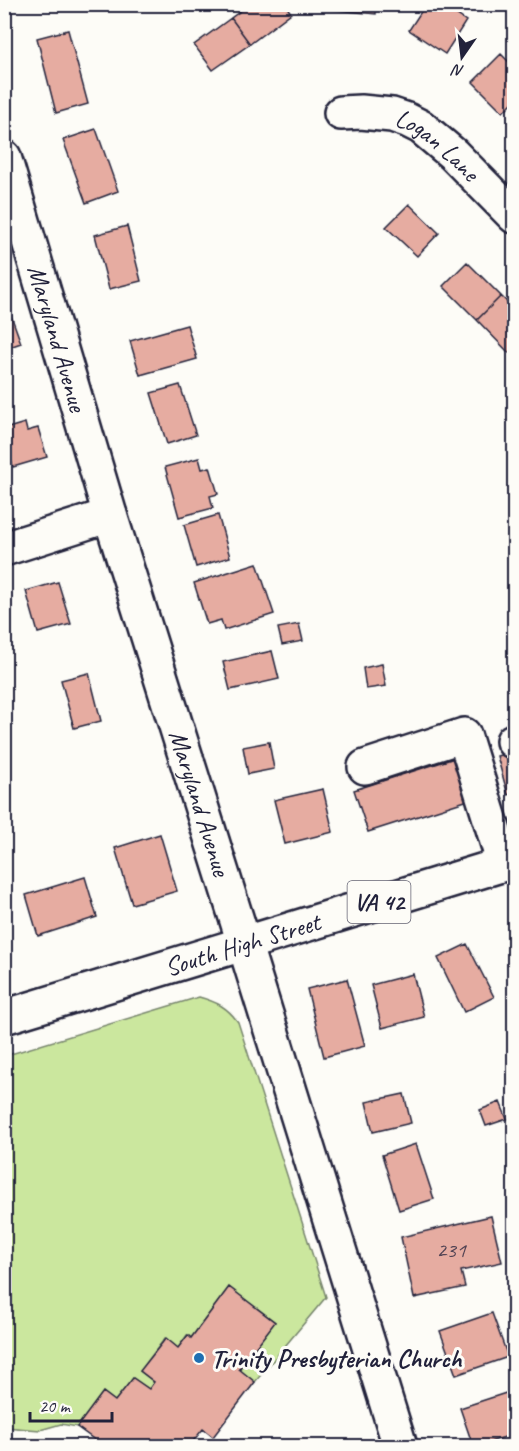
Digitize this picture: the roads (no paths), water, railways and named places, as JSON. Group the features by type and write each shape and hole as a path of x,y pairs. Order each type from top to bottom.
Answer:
{"main road":[{"name":"Logan Lane","path":"341,113 392,115 421,127 453,154 514,216"},
{"name":"Maryland Avenue","path":"4,157 110,515 400,1446"},
{"path":"4,549 110,515"},
{"path":"364,766 464,735 509,862"},
{"name":"South High Street","path":"4,1017 509,862"}],"place":[{"name":"Trinity Presbyterian Church","path":"199,1358"}]}
